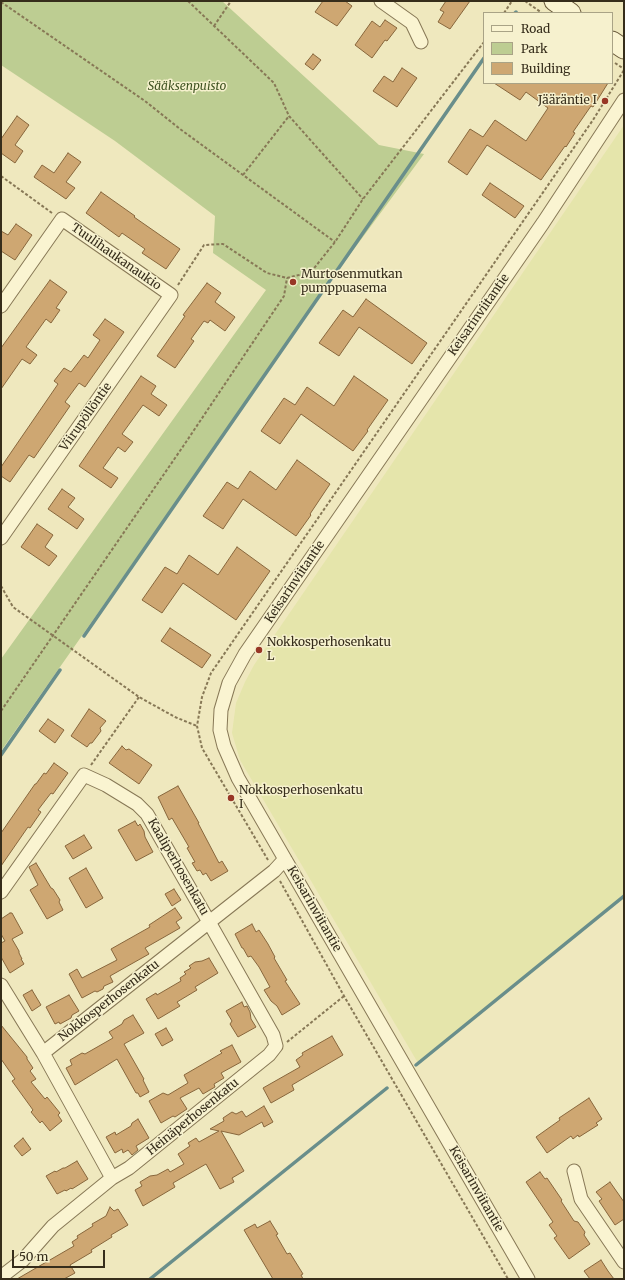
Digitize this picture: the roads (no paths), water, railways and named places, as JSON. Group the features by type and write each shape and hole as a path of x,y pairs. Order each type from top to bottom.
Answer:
{"street":[{"path":"381,1 412,23 421,42"},
{"path":"554,1 570,12"},
{"path":"613,42 624,49"},
{"name":"Keisarinviitantie","path":"528,1279 238,778 224,746 220,730 221,710 229,683 245,654 543,224 624,100"},
{"name":"Tuulihaukanaukio","path":"1,306 62,219 171,296"},
{"name":"Viirupöllöntie","path":"1,538 171,296"},
{"name":"Kaaliperhosenkatu","path":"1,892 84,776 106,785 137,804 147,814 209,922"},
{"name":"Nokkosperhosenkatu","path":"43,1053 274,871 285,860"},
{"name":"Heinäperhosenkatu","path":"1,1277 23,1260 53,1226 112,1178 130,1168 269,1055 276,1046 273,1035 209,922"},
{"path":"1,985 43,1053 112,1178"},
{"path":"574,1171 581,1199 624,1262"}],"waterway":[{"path":"84,636 483,59"},
{"path":"1,755 60,670"},
{"path":"416,1065 624,896"},
{"path":"150,1279 387,1088"}],"place":[{"name":"Jääräntie I","path":"605,101"},
{"name":"Murtosenmutkan pumppuasema","path":"293,282"},
{"name":"Nokkosperhosenkatu L","path":"259,650"},
{"name":"Nokkosperhosenkatu I","path":"231,798"}],"park label":[{"name":"Sääksenpuisto","path":"187,87"}]}
